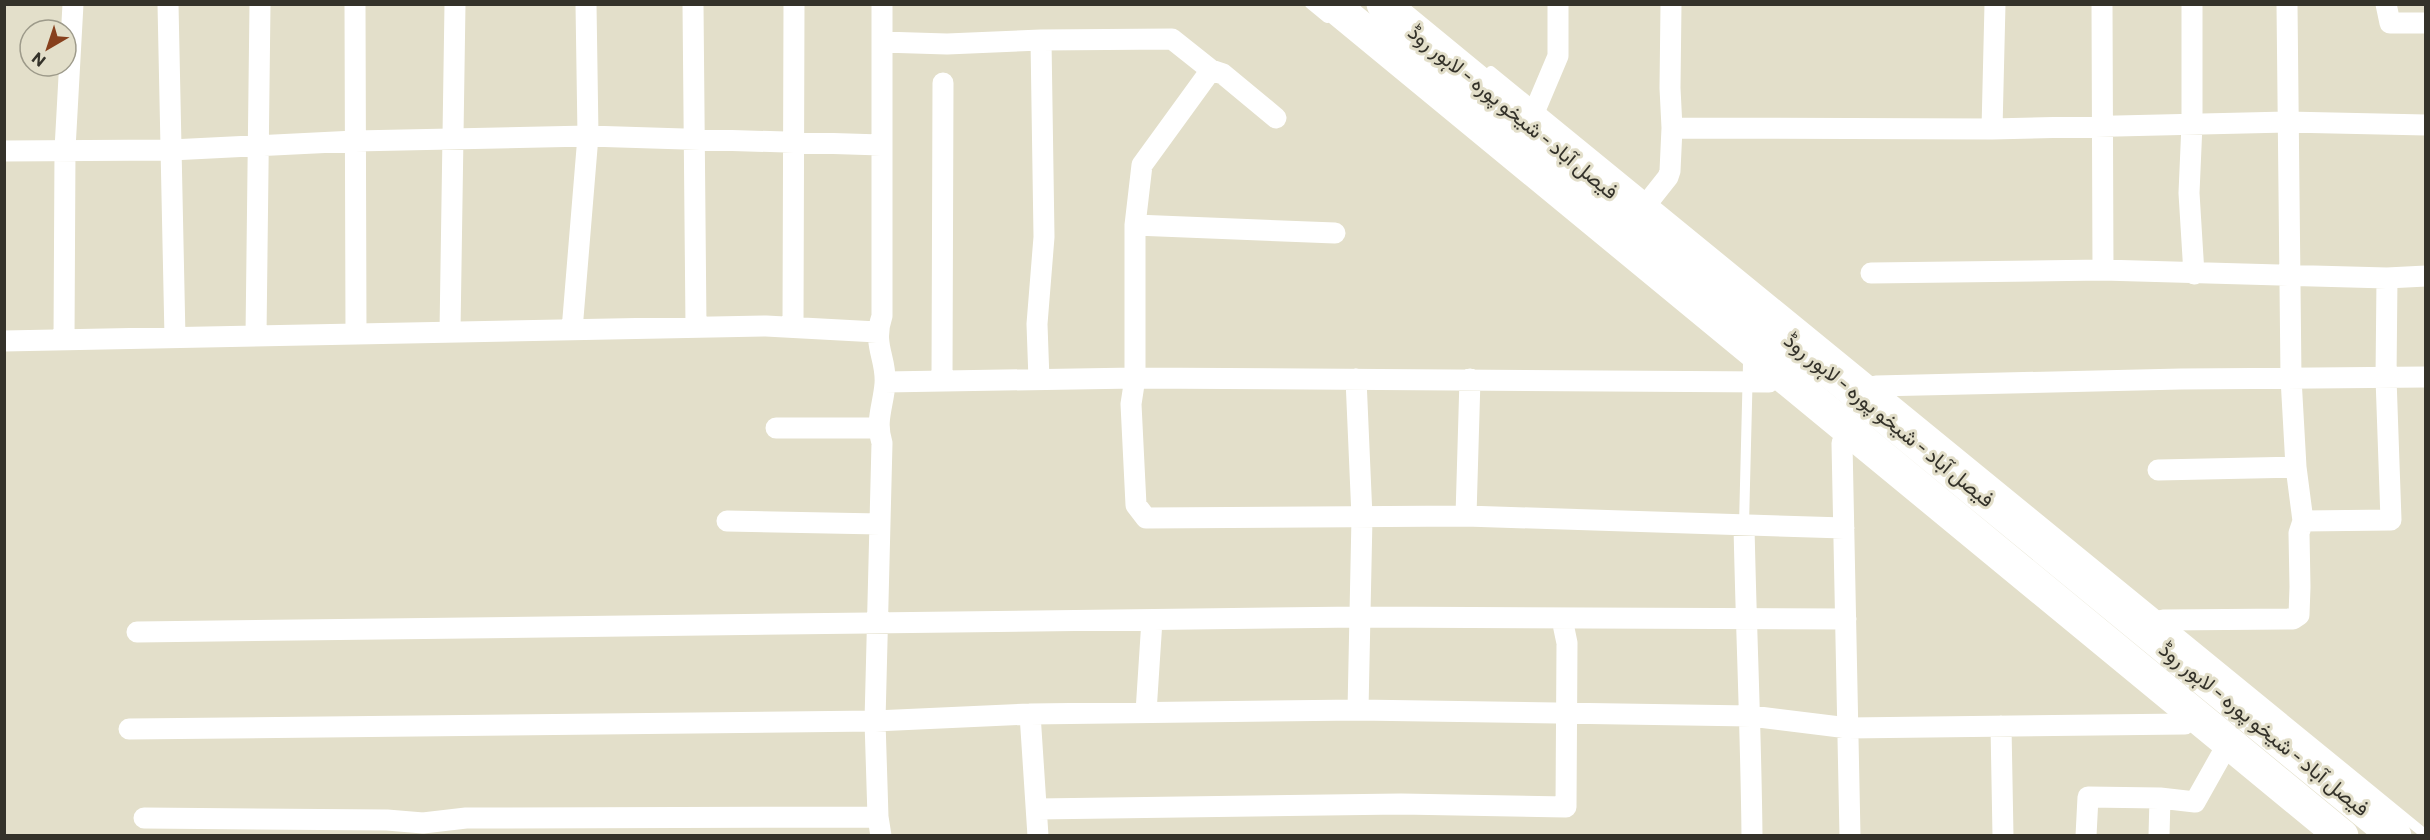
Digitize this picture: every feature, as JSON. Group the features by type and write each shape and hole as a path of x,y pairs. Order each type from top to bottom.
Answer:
{"highway":[{"name":"فیصل آباد - شیخو پورہ - لاہور روڈ","path":"1383,4 2395,836"},
{"name":"فیصل آباد - شیخو پورہ - لاہور روڈ","path":"1335,16 2342,836"}],"street":[{"path":"64,340 65,149 73,4"},
{"path":"168,4 175,338"},
{"path":"256,336 260,4"},
{"path":"355,4 356,334"},
{"path":"450,332 455,4"},
{"path":"572,330 588,136 586,4"},
{"path":"693,4 696,327"},
{"path":"793,327 794,4"},
{"path":"144,818 387,820 423,829 478,818 879,826 875,721 882,444 877,428 885,382 877,332 882,316 880,146 882,4"},
{"path":"1536,108 1557,56 1558,4"},
{"path":"1650,201 1670,171 1671,4"},
{"path":"1992,129 1995,4"},
{"path":"2102,4 2103,270"},
{"path":"2192,4 2190,193 2194,274"},
{"path":"2163,620 2294,620 2298,615 2299,533 2303,521 2296,467 2291,378 2287,4"},
{"path":"2386,4 2390,23 2426,23"},
{"path":"882,42 947,44 1041,40 1172,39 1211,70 1222,74 1276,118"},
{"path":"1039,380 1037,324 1044,237 1041,40"},
{"path":"1211,70 1142,165 1135,225 1135,378 1131,404 1136,505 1146,519 1466,516 1844,528"},
{"path":"942,381 943,83"},
{"path":"1672,128 1992,129 2287,122 2426,125"},
{"path":"4,151 171,150 355,141 588,136 794,141 880,146"},
{"path":"1135,225 1335,233"},
{"path":"1870,273 2103,270 2387,278 2426,276"},
{"path":"2303,521 2391,520 2386,378 2387,278"},
{"path":"4,341 696,327 793,327 877,332"},
{"path":"885,382 1135,378 1470,379 1745,368 1773,386"},
{"path":"1876,386 2426,377"},
{"path":"1356,379 1362,517 1358,710"},
{"path":"1466,516 1470,379"},
{"path":"776,428 877,428"},
{"path":"1842,443 1850,836"},
{"path":"2158,470 2296,467"},
{"path":"727,521 880,524"},
{"path":"1744,525 1751,716 1752,836"},
{"path":"137,632 1360,617 1846,619"},
{"path":"1036,809 1401,804 1566,807 1567,643 1562,619"},
{"path":"1146,712 1152,620"},
{"path":"129,729 875,721 1030,714 1358,710 1751,716 1848,728 2184,723"},
{"path":"1030,714 1038,836"},
{"path":"2001,726 2003,836"},
{"path":"2086,836 2088,797 2160,798 2195,802 2222,755"},
{"path":"2159,836 2160,798"}],"lane":[{"path":"1310,4 1335,16"},
{"path":"1481,63 2426,835"},
{"path":"1744,525 1745,368"}]}
